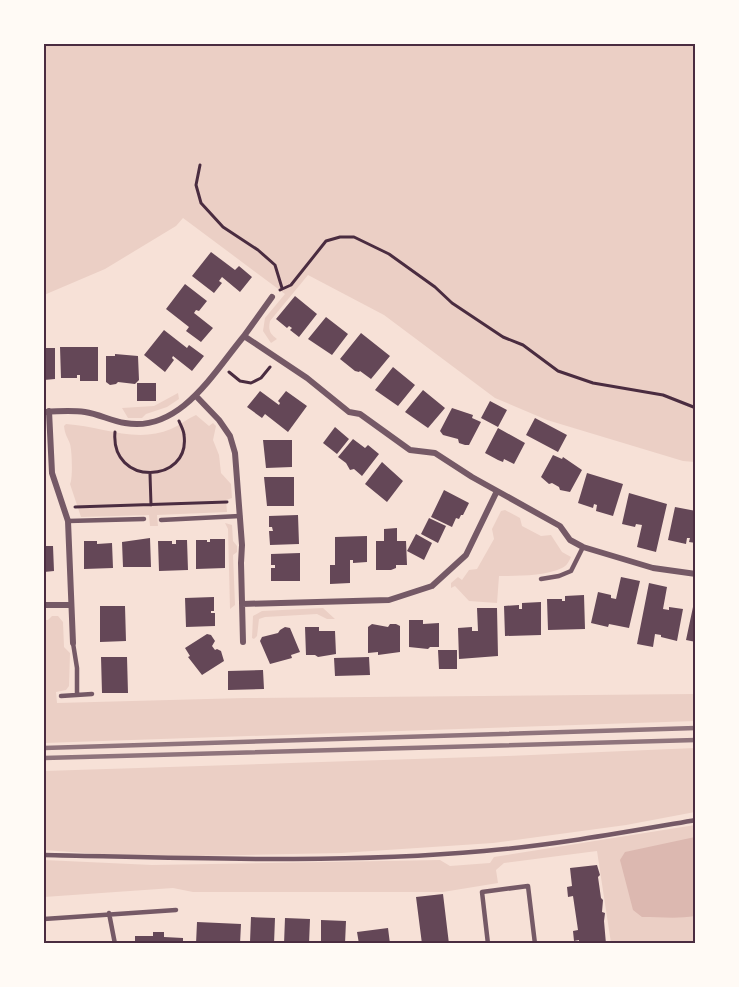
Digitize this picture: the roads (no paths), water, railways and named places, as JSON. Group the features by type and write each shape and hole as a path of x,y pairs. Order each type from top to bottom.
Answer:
{"street":[{"path":"73,643 68,521 52,473 46,412 85,412 126,423 150,424 168,417 196,396 273,297"},
{"path":"244,336 307,378 349,412 360,414 410,450 435,453 497,491 560,525 570,540 582,547 653,568 696,574"},
{"path":"196,396 219,420 230,436 235,453 242,545 243,642"},
{"path":"242,604 389,600 432,586 466,555 497,491"},
{"path":"44,605 70,604"}],"lane":[{"path":"161,520 240,516"},
{"path":"68,521 144,519"},
{"path":"541,579 571,571 582,547"},
{"path":"73,643 77,668 77,695"},
{"path":"61,696 92,694"},
{"path":"44,855 202,860 344,859 485,851 696,820"},
{"path":"488,944 482,892 528,886 535,944"},
{"path":"44,919 176,910"},
{"path":"109,913 115,944"}],"railway":[{"path":"44,748 696,728"},
{"path":"44,758 696,740"}]}
